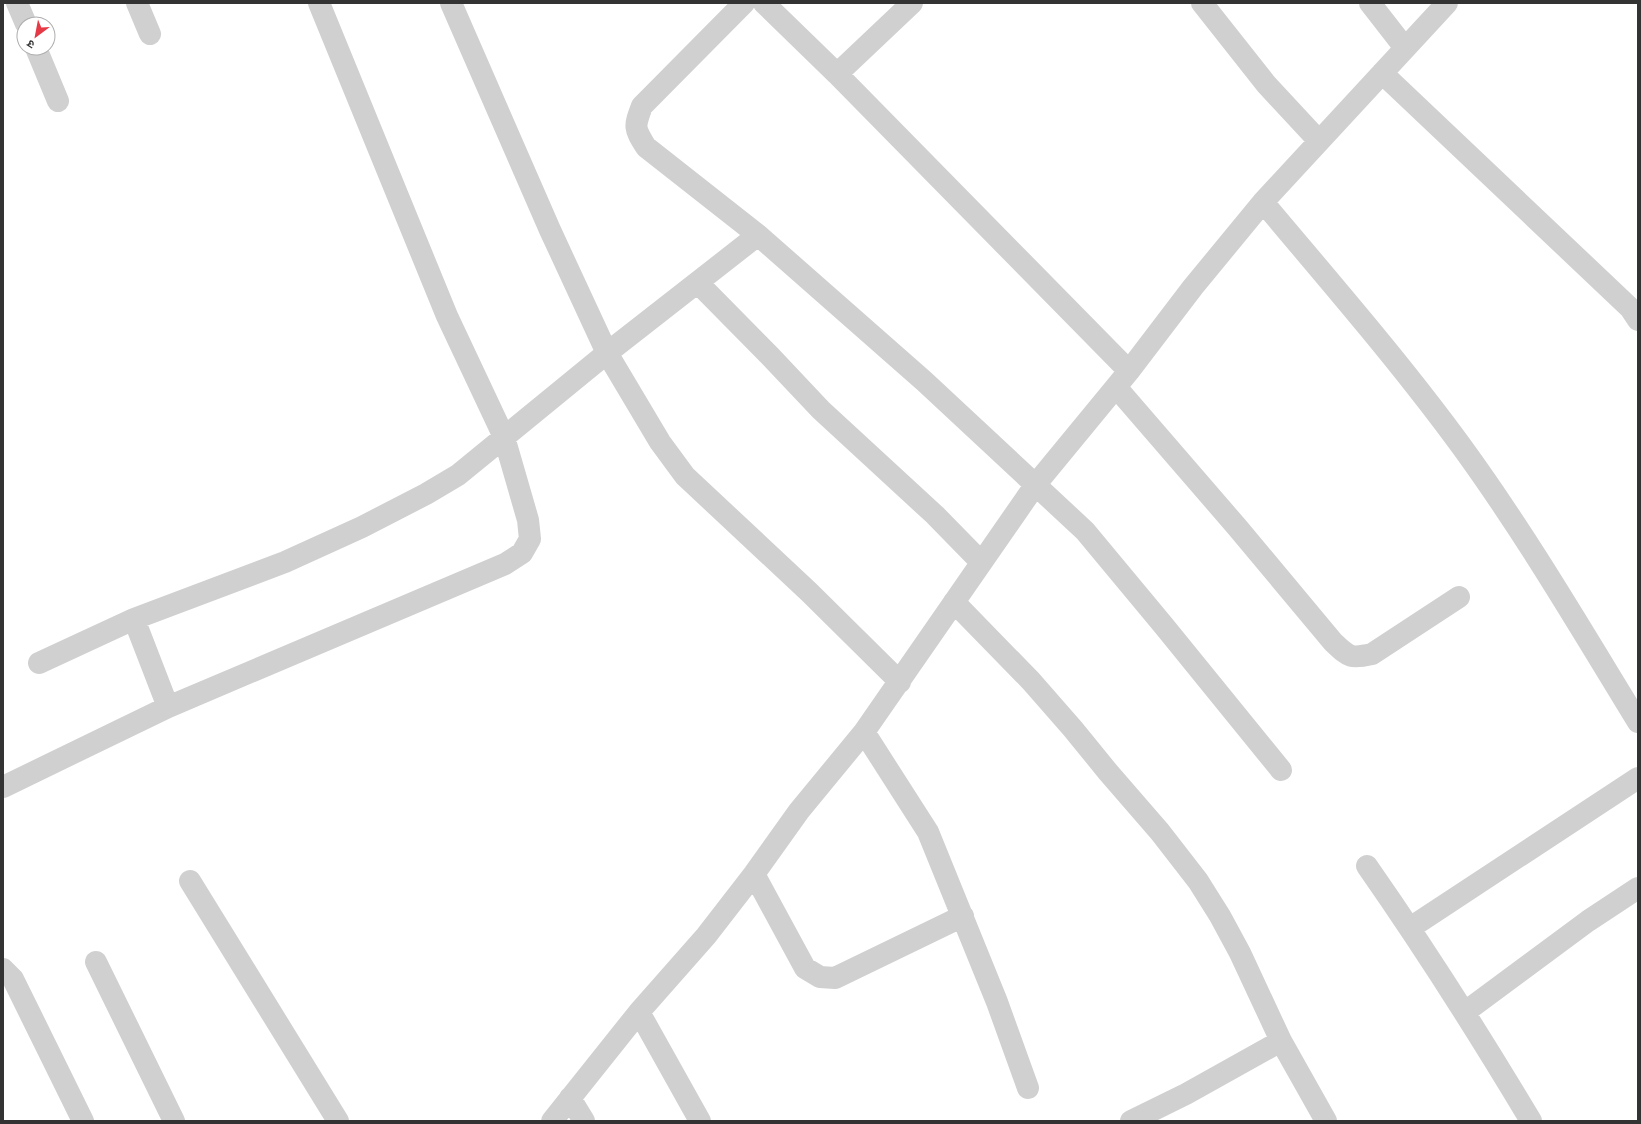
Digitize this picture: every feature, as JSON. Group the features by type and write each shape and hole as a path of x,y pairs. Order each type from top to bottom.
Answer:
{"street":[{"path":"17,3 23,16"},
{"path":"137,3 150,34"},
{"path":"3,787 168,706 505,564 522,553 530,539 528,520 504,438 447,316 320,3"},
{"path":"744,3 642,106 636,122 637,132 646,147 758,235 924,381 1036,484 1085,532 1164,626 1281,770"},
{"path":"764,3 837,74 1123,379 1237,527 1334,642 1346,654 1356,658 1372,654 1459,597"},
{"path":"837,74 912,3"},
{"path":"1202,3 1266,84 1318,140"},
{"path":"1370,3 1405,48"},
{"path":"552,1121 639,1012 706,936 754,874 799,811 864,732 1036,484 1123,379 1193,287 1263,202 1318,140 1447,3"},
{"path":"458,6 550,230 607,353 660,442 685,476 809,592 900,682"},
{"path":"39,56 58,102"},
{"path":"1382,73 1624,302 1638,320"},
{"path":"1263,202 1404,370 1462,447 1513,521 1638,722"},
{"path":"39,663 134,619 285,562 362,527 426,494 458,475 607,353 758,235"},
{"path":"698,283 821,410 935,515 981,562"},
{"path":"954,602 1031,681 1063,717 1160,832 1198,881 1220,916 1240,953 1281,1041 1326,1121"},
{"path":"134,619 168,706"},
{"path":"864,732 928,832 963,916 1028,1088"},
{"path":"1410,928 1638,778"},
{"path":"1367,866 1465,1012 1531,1121"},
{"path":"754,874 805,968 820,977 834,978 963,916"},
{"path":"190,881 338,1121"},
{"path":"1465,1012 1588,920 1638,888"},
{"path":"96,962 174,1121"},
{"path":"3,969 13,979 83,1121"},
{"path":"639,1012 700,1121"},
{"path":"1131,1121 1186,1094 1281,1041"},
{"path":"570,1098 584,1121"}]}
